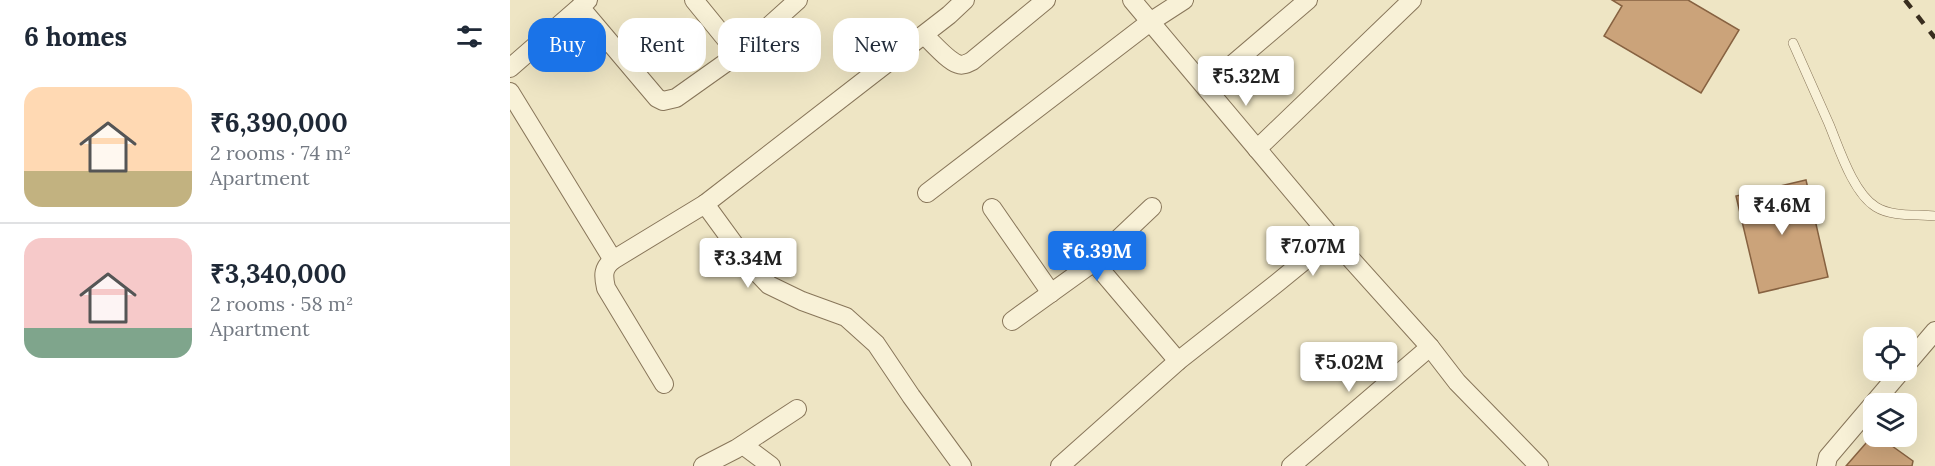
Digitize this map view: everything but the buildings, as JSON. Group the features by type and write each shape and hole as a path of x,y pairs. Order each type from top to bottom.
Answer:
{"street":[{"path":"693,0 718,30"},
{"path":"778,18 798,0"},
{"path":"664,384 606,288 603,274 605,268 614,260 705,204 924,35 965,0"},
{"path":"924,35 952,60 963,64 972,61 1046,0"},
{"path":"1132,0 1332,238 1430,347 1457,382 1539,466"},
{"path":"927,193 1150,22 1184,0"},
{"path":"1206,87 1308,0"},
{"path":"1257,149 1412,0"},
{"path":"510,68 584,3 657,98 663,101 676,98 718,68"},
{"path":"510,92 614,260"},
{"path":"705,204 748,263 769,285 802,301 846,317 876,344 962,466"},
{"path":"1012,321 1094,262 1152,207"},
{"path":"992,208 1051,293"},
{"path":"1060,466 1178,361 1332,238"},
{"path":"1094,262 1178,361"},
{"path":"1917,352 1935,331"},
{"path":"1291,466 1430,347"},
{"path":"1826,466 1828,457 1893,381"},
{"path":"703,466 743,445 797,409"},
{"path":"743,445 771,466"}],"lane":[{"path":"1793,43 1847,165 1868,201 1890,212 1935,216"}],"railway":[{"path":"1905,0 1935,38"}]}
